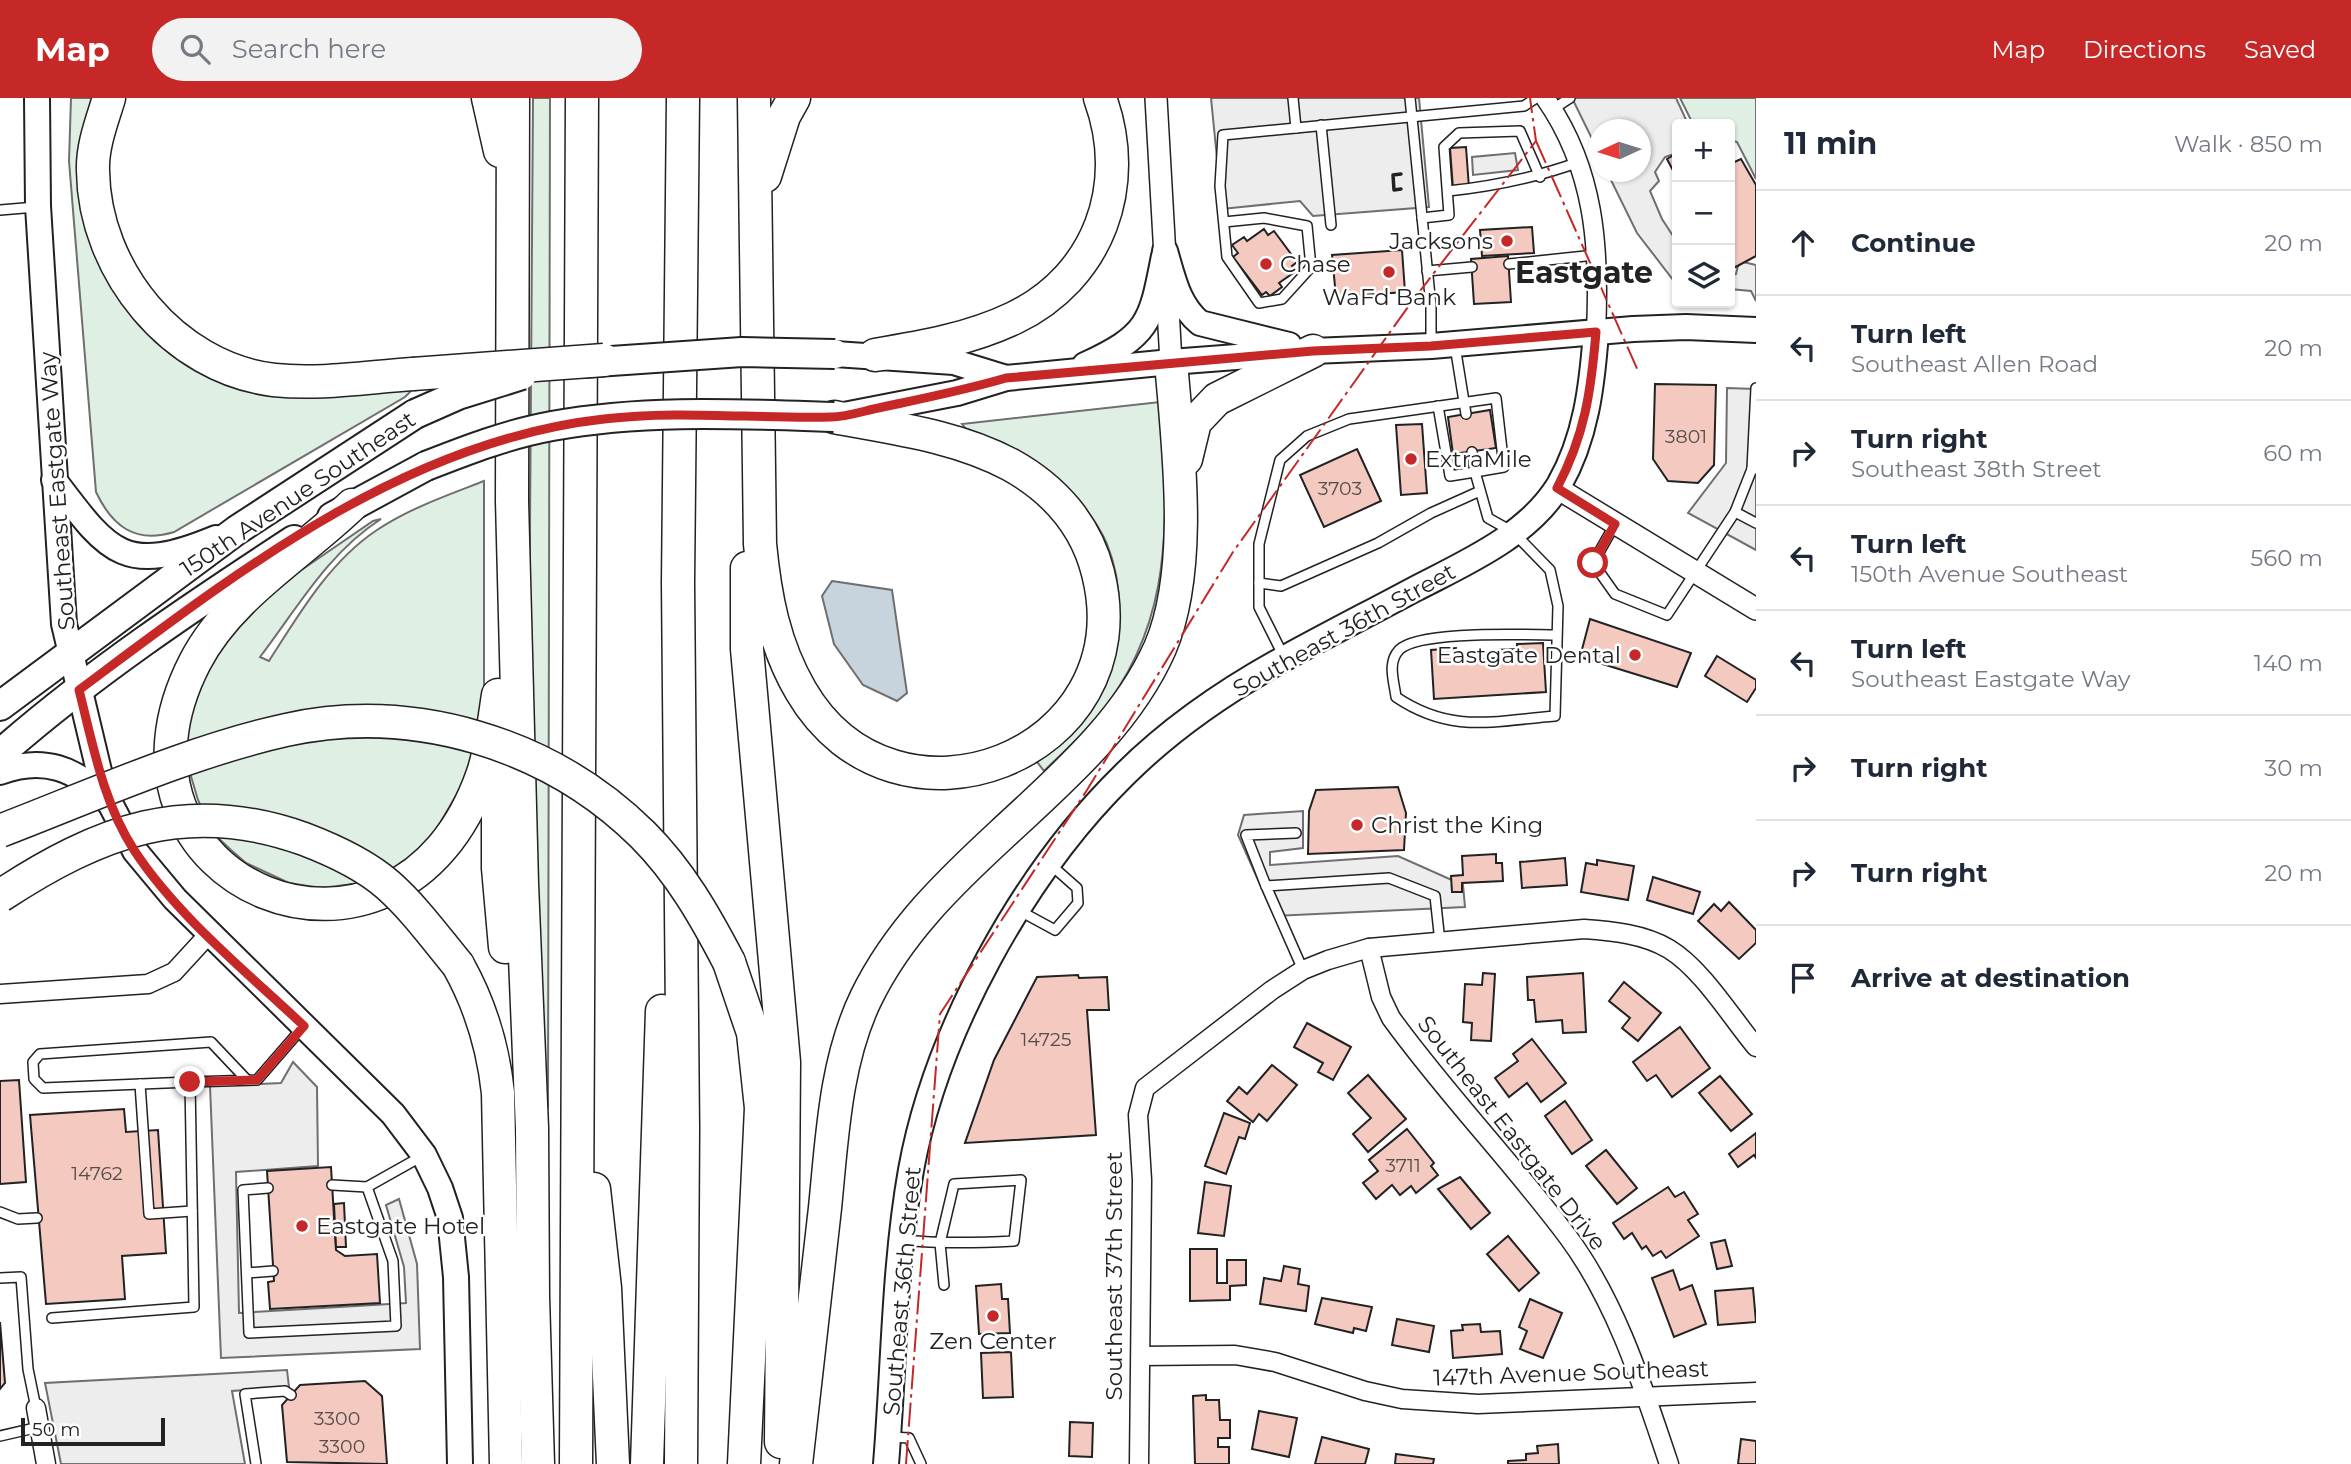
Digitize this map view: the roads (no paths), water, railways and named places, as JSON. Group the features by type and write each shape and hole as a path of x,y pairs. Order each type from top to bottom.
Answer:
{"highway":[{"path":"109,98 99,131 93,171 101,222 118,269 142,304 169,332 203,356 245,374 274,380 322,380 604,360"},
{"path":"488,98 502,159 512,267"},
{"path":"513,98 512,501 522,884 532,1128 538,1464"},
{"path":"576,1464 582,98"},
{"path":"681,1464 683,1128 678,583 683,98"},
{"path":"754,98 757,455 763,578 785,662 802,693 826,722 843,739 875,760 906,770 938,773 972,772 1007,760 1036,743 1070,714 1083,694 1097,659 1103,617 1101,586 1092,550 1077,523 1059,500 1011,465 974,449 921,433 834,417"},
{"path":"757,239 764,180 772,148 794,98"},
{"path":"876,355 940,344 1015,317 1071,276 1091,250 1105,221 1113,185 1114,156 1108,120 1100,98"},
{"path":"1180,473 1195,422 1217,399 1313,351"},
{"path":"796,1464 835,1118 853,1031 865,1001 903,936 934,900 1071,770 1112,723 1139,685 1160,648 1170,614 1177,573 1180,473 1171,362"},
{"path":"757,455 747,577 747,649 784,1074 781,1464"},
{"path":"512,501 498,695 498,868 516,1060 533,1297"},
{"path":"352,505 272,574 222,622 197,659 181,692 171,739 173,782 182,812 195,838 216,862 242,883 271,896 332,904 391,890 427,863 466,811 483,773 498,695"},
{"path":"647,1464 678,583"},
{"path":"0,831 244,740 329,723 385,722 430,726 501,744 533,758 593,794 642,834 676,873 704,915 729,962 753,1032 761,1108 744,1464"},
{"path":"0,896 75,850 162,823 207,820 253,825 319,845 353,861 386,883 415,912 458,965 473,992 489,1038 498,1093 506,1464"},
{"path":"579,1113 596,1200 605,1288 613,1464"}],"main road":[{"name":"Southeast Eastgate Way","path":"37,98 38,206 64,624 99,771 112,807 135,851 208,935 393,1114 424,1155 440,1188 450,1218 456,1277 460,1464"},
{"path":"1165,251 1180,299 1189,314 1200,323 1313,351"},
{"path":"1068,372 1113,352 1134,338 1153,310 1165,251"},
{"name":"150th Avenue Southeast","path":"0,754 45,715 234,579 352,505 426,466 520,433 606,418 738,414 834,417 957,393 1006,378 1171,362 1686,327 1756,330"},
{"name":"Southeast 36th Street","path":"887,1464 902,1240 911,1169 937,1077 960,1017 992,951 1050,864 1125,774 1222,698 1285,658 1476,557 1534,516 1557,488 1574,456 1585,421 1596,332"},
{"name":"150th Avenue Southeast","path":"0,706 237,530 415,414 494,382 537,370 604,360 742,352 876,355 954,362 1006,378"},
{"path":"54,480 98,536 128,554 148,558 173,556 237,530"},
{"path":"0,772 30,765 67,770 87,781 112,807"}],"street":[{"path":"1156,98 1171,362"},
{"path":"1549,104 1580,162 1588,186 1595,255 1596,332"},
{"path":"1557,488 1756,610"},
{"path":"1303,970 1369,948 1584,929 1614,931 1668,948 1688,964 1756,1047"},
{"path":"0,994 148,984 174,972 208,935"},
{"name":"Southeast Eastgate Drive","path":"1369,948 1381,997 1391,1018 1569,1238 1600,1290 1646,1396 1669,1464"},
{"name":"Southeast 37th Street","path":"1139,1464 1142,1180 1138,1115 1145,1088 1272,990 1303,970"},
{"name":"147th Avenue Southeast","path":"1141,1356 1235,1356 1275,1362 1365,1391 1432,1402 1478,1404 1756,1392"},
{"path":"36,1408 46,1464"}],"lane":[{"path":"1293,98 1296,128"},
{"path":"1410,98 1427,271 1443,345 1465,402 1466,414"},
{"path":"1224,222 1264,218 1307,226 1311,267 1282,299 1259,303 1227,257 1220,186 1223,135 1524,106 1536,98"},
{"path":"1549,104 1570,98"},
{"path":"1321,125 1331,225"},
{"path":"1422,218 1449,215 1444,146 1459,133 1520,131 1540,177"},
{"path":"1448,191 1504,185 1540,177 1580,162"},
{"path":"0,210 38,206"},
{"path":"1509,264 1595,255"},
{"path":"1427,271 1472,267"},
{"path":"1615,524 1593,563 1615,594 1667,615 1735,512 1754,469 1756,388"},
{"path":"1285,658 1259,607 1259,544 1280,460 1307,436 1349,419 1465,402 1496,398 1504,467 1450,476 1438,406"},
{"path":"1472,452 1489,518 1513,532 1550,569 1558,606 1555,716 1460,724 1421,714 1396,697 1391,666 1400,649 1426,637 1557,635"},
{"path":"1259,583 1281,586 1378,543 1431,513 1480,491"},
{"path":"1735,512 1756,523"},
{"path":"1296,833 1246,835 1303,970"},
{"path":"1018,910 1055,930 1072,912 1077,903 1077,888 1050,864"},
{"path":"1266,886 1389,878 1435,896 1440,942"},
{"path":"247,1080 211,1042 40,1054 33,1062 34,1079 43,1088 257,1080 304,1026"},
{"path":"52,1318 194,1307 190,1082"},
{"path":"141,1084 149,1214 192,1211"},
{"path":"332,1185 367,1187 424,1155"},
{"path":"902,1240 940,1243 1014,1241 1021,1180 954,1184 940,1243 944,1285"},
{"path":"268,1188 243,1190 249,1333 396,1326 393,1261 367,1187"},
{"path":"0,1212 18,1219 37,1218"},
{"path":"247,1273 273,1271"},
{"path":"0,1278 21,1277 28,1369 36,1408"},
{"path":"256,1464 245,1394 285,1391 291,1395"},
{"path":"0,1436 39,1427"},
{"path":"888,1437 909,1438 921,1464"}],"place":[{"name":"Jacksons","path":"1507,241"},
{"name":"Chase","path":"1266,264"},
{"name":"WaFd Bank","path":"1389,272"},
{"name":"ExtraMile","path":"1411,459"},
{"name":"Eastgate Dental","path":"1635,655"},
{"name":"Christ the King","path":"1357,825"},
{"name":"Eastgate Hotel","path":"302,1226"},
{"name":"Zen Center","path":"993,1316"}],"district":[{"name":"Eastgate","path":"1584,272"}]}
